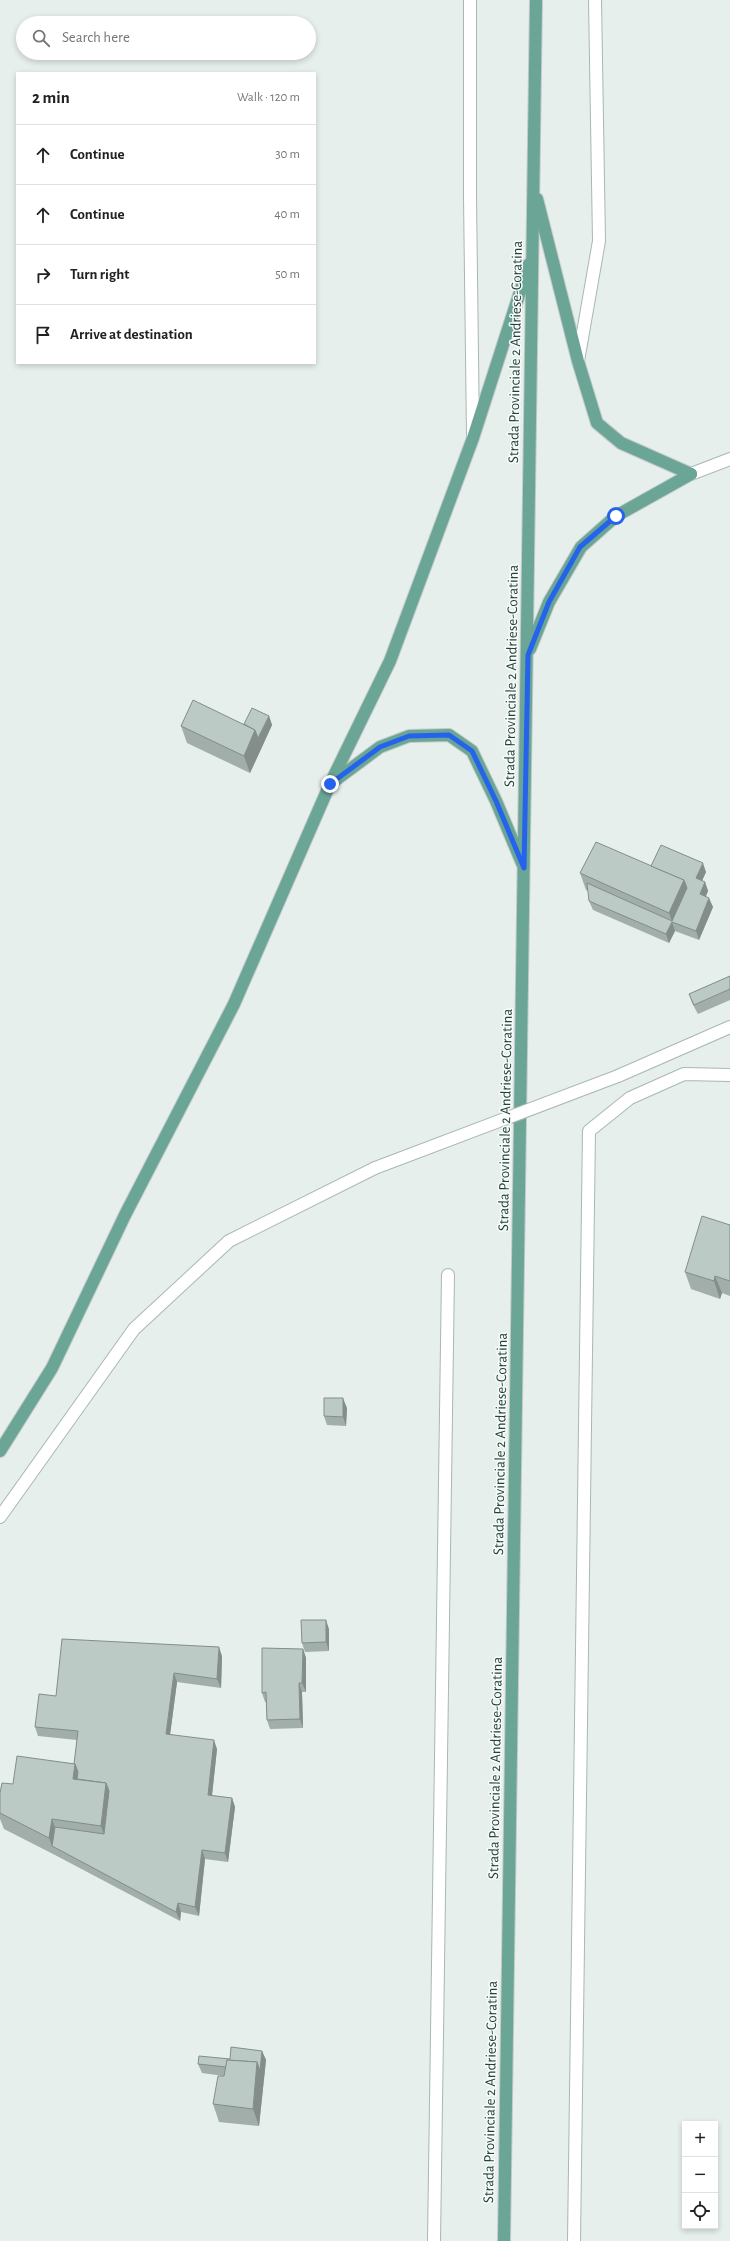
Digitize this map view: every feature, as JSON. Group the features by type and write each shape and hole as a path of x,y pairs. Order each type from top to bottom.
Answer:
{"main road":[{"name":"Strada Provinciale 2 Andriese-Coratina","path":"504,2241 528,655 536,0"},
{"path":"533,182 578,361 597,423 621,443 691,474"},
{"path":"0,1451 52,1368 125,1215 234,1004 330,784 390,661 473,438 533,252"},
{"path":"528,655 549,602 580,547 616,516 691,474"},
{"path":"330,784 380,747 409,736 449,735 472,751 496,801 524,868"}],"street":[{"path":"470,0 470,198 473,438"},
{"path":"578,361 599,241 595,0"},
{"path":"691,474 730,459"},
{"path":"0,1517 134,1329 230,1241 376,1168 618,1076 730,1027"},
{"path":"574,2241 589,1131 630,1098 684,1074 730,1075"},
{"path":"434,2241 448,1275"}],"building":[{"path":"193,700 255,730 244,756 181,726"},
{"path":"252,708 269,716 258,738 255,730 244,724"},
{"path":"596,842 684,880 669,913 580,873"},
{"path":"661,845 703,863 696,878 705,882 700,894 709,898 696,931 672,922 666,934 589,901 587,883 672,921 687,888 684,880 651,866"},
{"path":"730,976 730,989 694,1005 689,994"},
{"path":"702,1216 730,1225 730,1281 715,1276 714,1281 685,1272"},
{"path":"324,1398 343,1398 343,1417 324,1416"},
{"path":"301,1620 326,1620 326,1642 302,1643"},
{"path":"62,1639 219,1647 217,1679 174,1673 166,1734 214,1740 208,1795 232,1798 225,1853 202,1850 195,1907 178,1903 176,1912 52,1846 55,1827 104,1834 109,1791 106,1783 77,1779 78,1772 74,1764 78,1731 35,1727 39,1694 56,1696"},
{"path":"262,1648 303,1649 302,1683 299,1683 300,1719 267,1720 266,1692 262,1693"},
{"path":"17,1756 75,1764 73,1779 106,1783 101,1826 52,1819 49,1838 0,1813 0,1793 2,1783 13,1784"},
{"path":"231,2047 262,2051 260,2071 257,2062 227,2060 226,2067 198,2064 199,2056 230,2059"},
{"path":"227,2060 257,2062 253,2109 213,2104 218,2076 224,2076"}],"route":[{"path":"330,784 380,747 409,736 449,735 472,751 496,801 524,868 528,655 549,602 580,547 616,516"}]}
